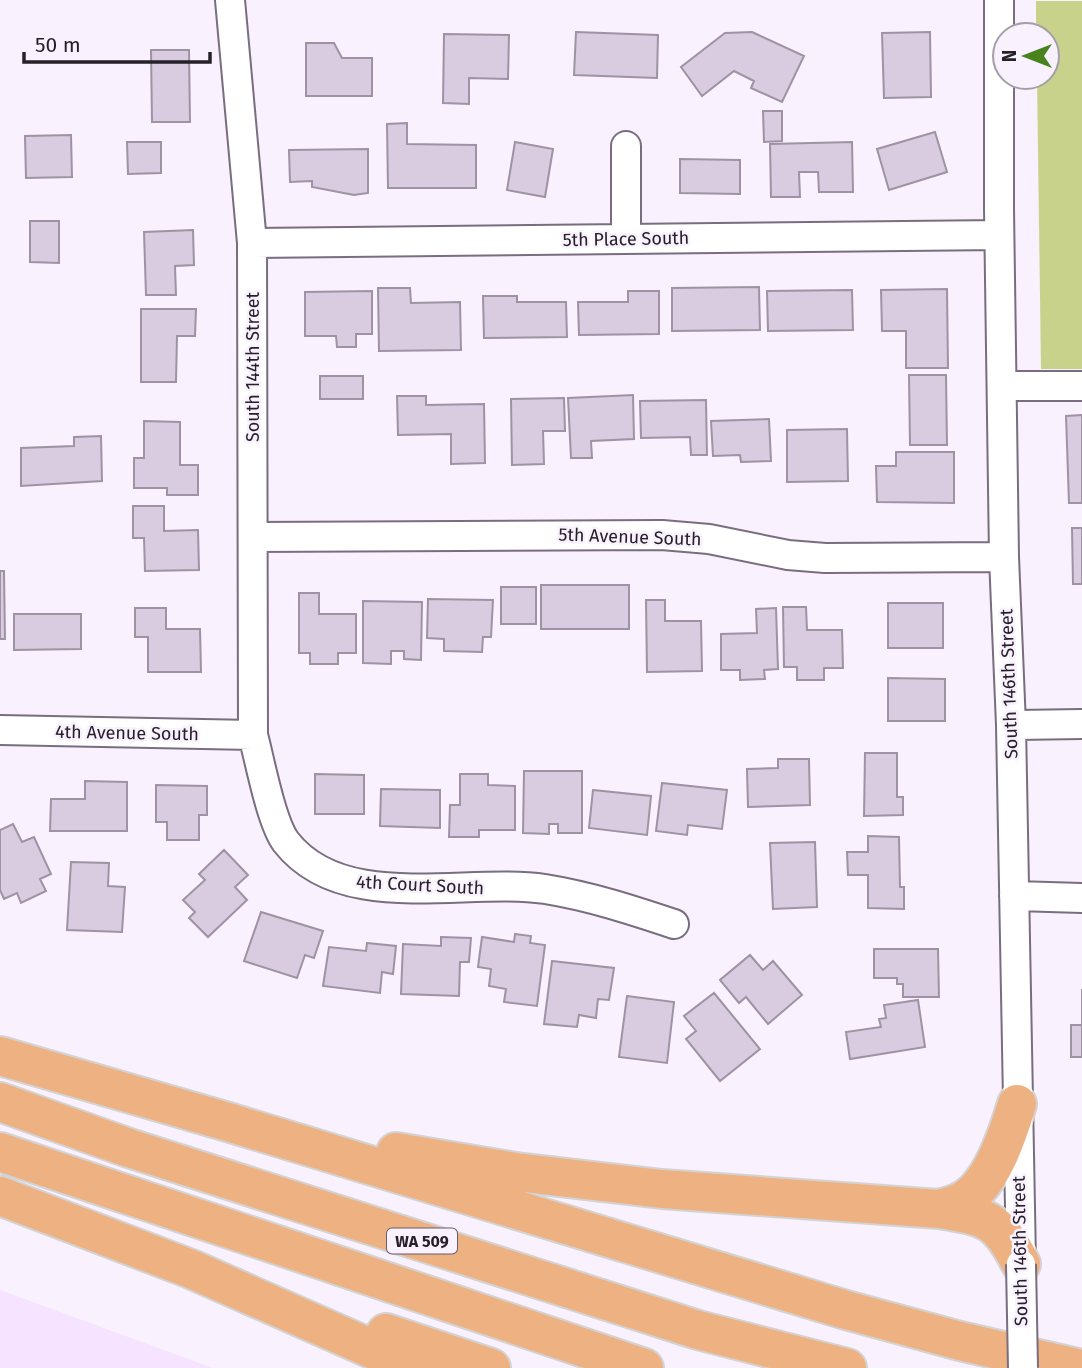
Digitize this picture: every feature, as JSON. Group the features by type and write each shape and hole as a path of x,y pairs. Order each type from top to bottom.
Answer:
{"highway":[{"path":"0,1056 228,1122 846,1310 960,1341 1077,1368"},
{"name":"WA 509","path":"0,1102 130,1148 698,1330 847,1368"},
{"path":"939,1209 963,1202 985,1178 1007,1139 1017,1104"},
{"path":"228,1122 516,1172 662,1189 939,1209 977,1215 993,1224 1009,1241 1021,1264"},
{"name":"WA 509","path":"0,1152 644,1368"},
{"path":"0,1196 191,1269 491,1368"},
{"path":"191,1269 415,1368"}],"street":[{"name":"South 144th Street","path":"230,0 252,243 253,735"},
{"name":"South 146th Street","path":"999,0 999,234 1004,557 1011,725 1023,1368"},
{"path":"626,146 626,239"},
{"name":"5th Place South","path":"252,243 999,234"},
{"path":"1002,386 1082,386"},
{"name":"5th Avenue South","path":"254,537 650,535 709,539 788,555 825,558 1004,557"},
{"path":"1011,725 1082,724"},
{"name":"4th Avenue South","path":"0,730 253,735"},
{"name":"4th Court South","path":"253,735 272,808 285,841 312,866 340,880 375,886 543,889 604,901 674,924"},
{"path":"1014,896 1082,898"}],"shaded area":[{"path":"0,1290 213,1368 0,1368"}],"green space":[{"path":"1036,1 1082,1 1082,369 1041,369 1037,91 1061,91 1061,21 1036,21"}],"building":[{"path":"576,32 658,35 657,78 574,75"},
{"path":"752,32 804,56 782,102 751,88 754,81 734,71 702,96 681,67 725,33"},
{"path":"930,32 931,97 884,98 882,33"},
{"path":"444,34 509,35 508,79 469,78 469,104 443,103"},
{"path":"306,43 334,43 342,58 372,58 372,96 306,96"},
{"path":"151,50 189,50 190,122 152,122"},
{"path":"763,111 782,111 782,141 764,142"},
{"path":"407,123 407,144 476,145 476,188 388,188 387,124"},
{"path":"935,132 947,172 889,190 877,149"},
{"path":"71,135 72,177 26,178 25,136"},
{"path":"127,142 161,142 161,173 128,174"},
{"path":"515,142 553,149 545,197 507,190"},
{"path":"852,142 853,192 819,192 818,172 799,172 800,197 771,197 770,144"},
{"path":"368,149 368,193 354,195 312,187 312,181 290,182 289,150"},
{"path":"680,159 740,160 740,194 680,193"},
{"path":"30,221 59,221 59,263 30,262"},
{"path":"193,230 194,265 175,266 176,295 146,295 144,232"},
{"path":"759,287 760,330 672,331 672,288"},
{"path":"378,288 410,288 411,303 460,302 461,350 379,351"},
{"path":"947,289 948,368 906,368 906,331 882,331 881,290"},
{"path":"852,290 853,330 768,331 767,291"},
{"path":"372,291 372,334 356,334 356,347 337,347 336,336 305,336 305,292"},
{"path":"628,291 659,291 659,334 579,335 578,302 628,302"},
{"path":"483,296 517,296 517,302 566,302 567,337 484,338"},
{"path":"141,309 196,309 195,336 177,336 176,382 141,382"},
{"path":"909,375 946,375 947,445 910,445"},
{"path":"320,376 363,376 363,399 320,399"},
{"path":"633,395 634,439 591,441 592,458 571,458 568,398"},
{"path":"397,396 426,396 426,405 484,404 485,463 451,464 451,434 398,435"},
{"path":"564,398 565,431 543,431 544,464 512,465 511,399"},
{"path":"706,400 707,455 691,455 690,437 641,438 640,401"},
{"path":"1082,415 1082,503 1069,503 1066,416"},
{"path":"769,419 771,461 741,462 740,455 713,456 711,421"},
{"path":"144,421 180,422 180,465 198,465 198,495 167,495 167,488 134,488 134,458 144,458"},
{"path":"847,429 848,481 787,482 787,430"},
{"path":"101,436 102,481 21,486 21,448 74,446 74,437"},
{"path":"896,452 954,452 954,503 877,502 876,466 896,466"},
{"path":"133,506 164,506 164,531 198,530 199,570 145,571 144,538 133,538"},
{"path":"1072,528 1082,528 1082,584 1073,584"},
{"path":"0,571 4,571 5,639 0,639"},
{"path":"541,585 629,585 629,629 541,629"},
{"path":"501,587 536,587 536,624 501,624"},
{"path":"299,593 319,593 319,614 356,614 356,653 338,653 338,664 310,664 310,653 299,653"},
{"path":"428,599 493,600 491,637 483,637 482,652 444,651 444,639 427,638"},
{"path":"646,600 665,600 665,621 701,621 702,671 647,672"},
{"path":"363,601 422,602 421,660 404,659 404,651 391,651 391,664 363,663"},
{"path":"888,603 943,603 943,648 888,648"},
{"path":"783,607 806,607 807,630 842,630 843,668 824,668 824,680 797,680 797,667 784,667"},
{"path":"135,608 166,608 166,629 200,629 201,672 148,672 148,637 135,637"},
{"path":"776,608 778,669 764,670 765,679 740,680 740,670 721,670 721,634 757,633 756,609"},
{"path":"14,614 81,614 81,649 14,650"},
{"path":"888,678 945,679 945,721 888,721"},
{"path":"865,753 897,753 897,797 903,797 903,815 864,816"},
{"path":"778,759 809,759 810,805 748,807 747,769 778,768"},
{"path":"524,771 582,771 582,833 558,833 558,824 549,824 549,834 523,833"},
{"path":"315,774 364,775 364,814 315,814"},
{"path":"460,774 488,774 488,785 515,786 515,830 479,830 479,837 449,837 450,805 460,805"},
{"path":"85,781 127,782 127,831 50,831 51,799 85,799"},
{"path":"662,783 727,790 722,829 688,825 687,835 656,831"},
{"path":"156,785 207,786 207,815 199,815 199,840 167,840 167,822 156,822"},
{"path":"381,789 440,790 440,828 380,826"},
{"path":"593,790 651,796 647,835 589,828"},
{"path":"13,824 22,842 34,837 51,874 40,879 46,891 21,903 17,893 4,899 0,890 0,830"},
{"path":"868,836 899,837 900,887 904,887 904,909 868,908 868,875 848,875 847,852 868,852"},
{"path":"815,842 817,907 773,909 770,843"},
{"path":"224,850 248,875 235,887 247,900 208,937 189,918 195,912 183,900 205,880 199,874"},
{"path":"71,862 109,863 108,886 125,887 122,932 67,930"},
{"path":"261,912 323,931 314,958 305,955 297,978 244,961"},
{"path":"515,934 531,936 530,943 545,945 537,1006 504,1002 506,989 489,986 491,969 478,967 482,937 514,942"},
{"path":"441,937 471,938 469,962 460,962 459,996 401,994 403,944 441,946"},
{"path":"367,943 396,946 393,974 382,972 380,993 323,986 329,947 366,951"},
{"path":"874,949 938,949 939,997 903,997 903,984 897,984 897,978 874,978"},
{"path":"750,955 763,970 773,961 802,995 768,1024 746,997 739,1003 720,980"},
{"path":"552,961 614,968 609,1000 598,999 596,1018 579,1015 577,1027 544,1024"},
{"path":"714,993 760,1049 720,1081 686,1039 696,1031 684,1016"},
{"path":"627,996 674,1002 667,1063 619,1057"},
{"path":"918,1000 925,1047 850,1059 846,1032 881,1027 879,1019 886,1018 884,1005"},
{"path":"1071,1025 1082,1025 1082,1057 1071,1057"}]}
